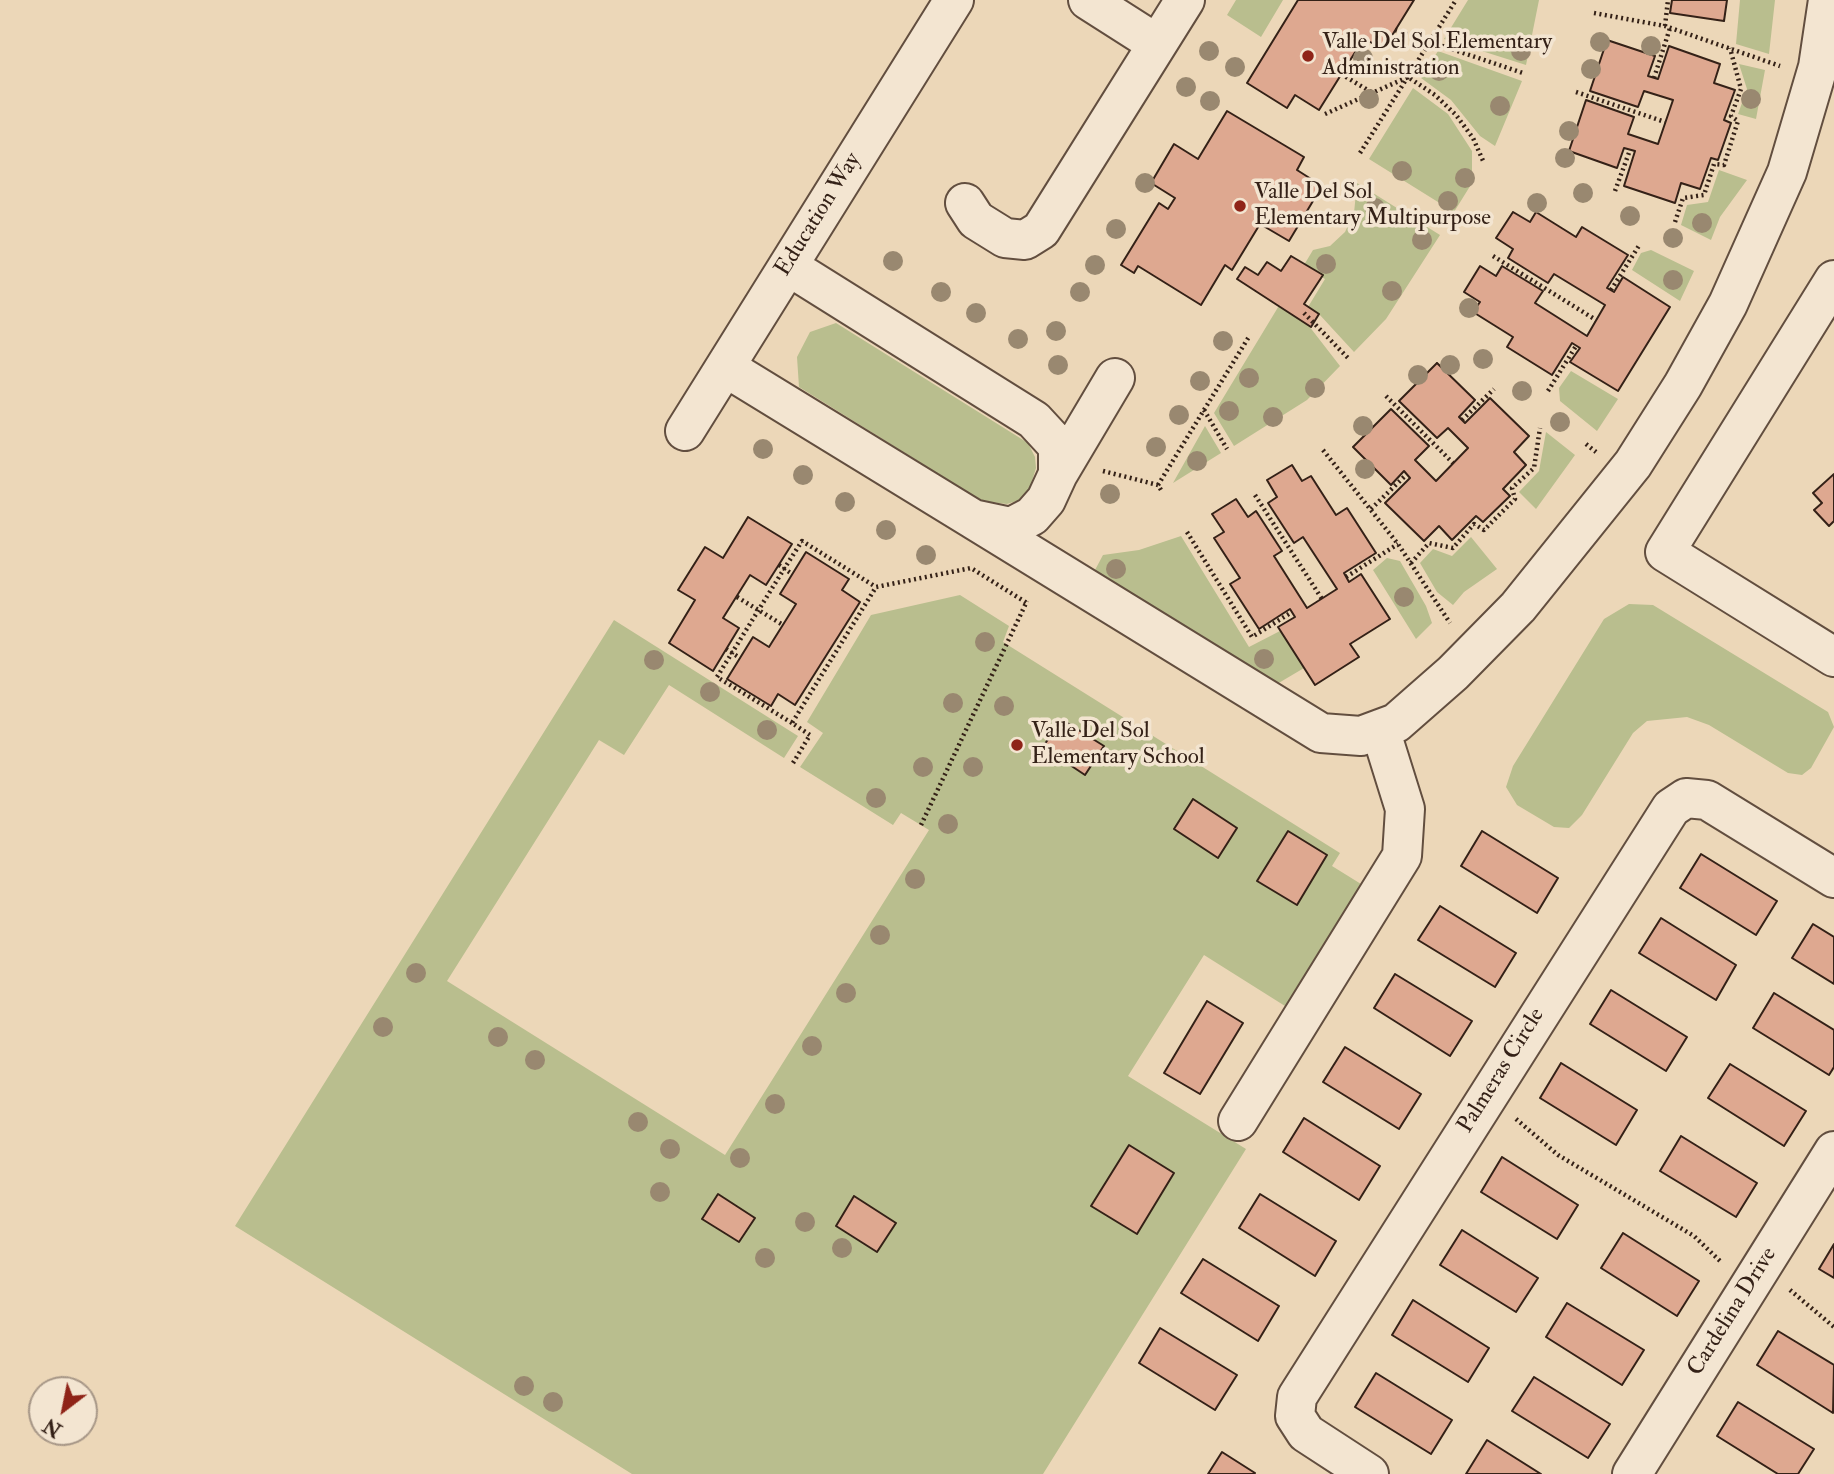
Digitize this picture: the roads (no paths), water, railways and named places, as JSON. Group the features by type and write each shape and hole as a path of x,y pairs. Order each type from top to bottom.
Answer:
{"street":[{"name":"Education Way","path":"685,431 954,0"},
{"path":"1088,0 1157,44"},
{"path":"965,203 976,220 1005,238 1025,240 1041,230 1185,0"},
{"path":"725,367 1321,733 1361,736 1396,723 1453,673 1518,607 1633,464 1683,385 1728,304 1787,172 1818,67 1828,0"},
{"path":"788,266 1034,420 1058,446 1058,474"},
{"path":"1834,280 1665,552 1834,657"},
{"path":"973,519 1012,527 1032,516 1046,500 1058,474 1115,378"},
{"path":"1238,1121 1402,856 1405,808 1380,729"},
{"name":"Palmeras Circle","path":"1369,1474 1306,1433 1295,1416 1297,1397 1655,830 1678,803 1686,798 1707,800 1834,878"},
{"name":"Cardelina Drive","path":"1632,1474 1834,1151"}],"place":[{"name":"Valle Del Sol Elementary Administration","path":"1308,56"},
{"name":"Valle Del Sol Elementary Multipurpose","path":"1240,206"},
{"name":"Valle Del Sol Elementary School","path":"1017,745"}]}
